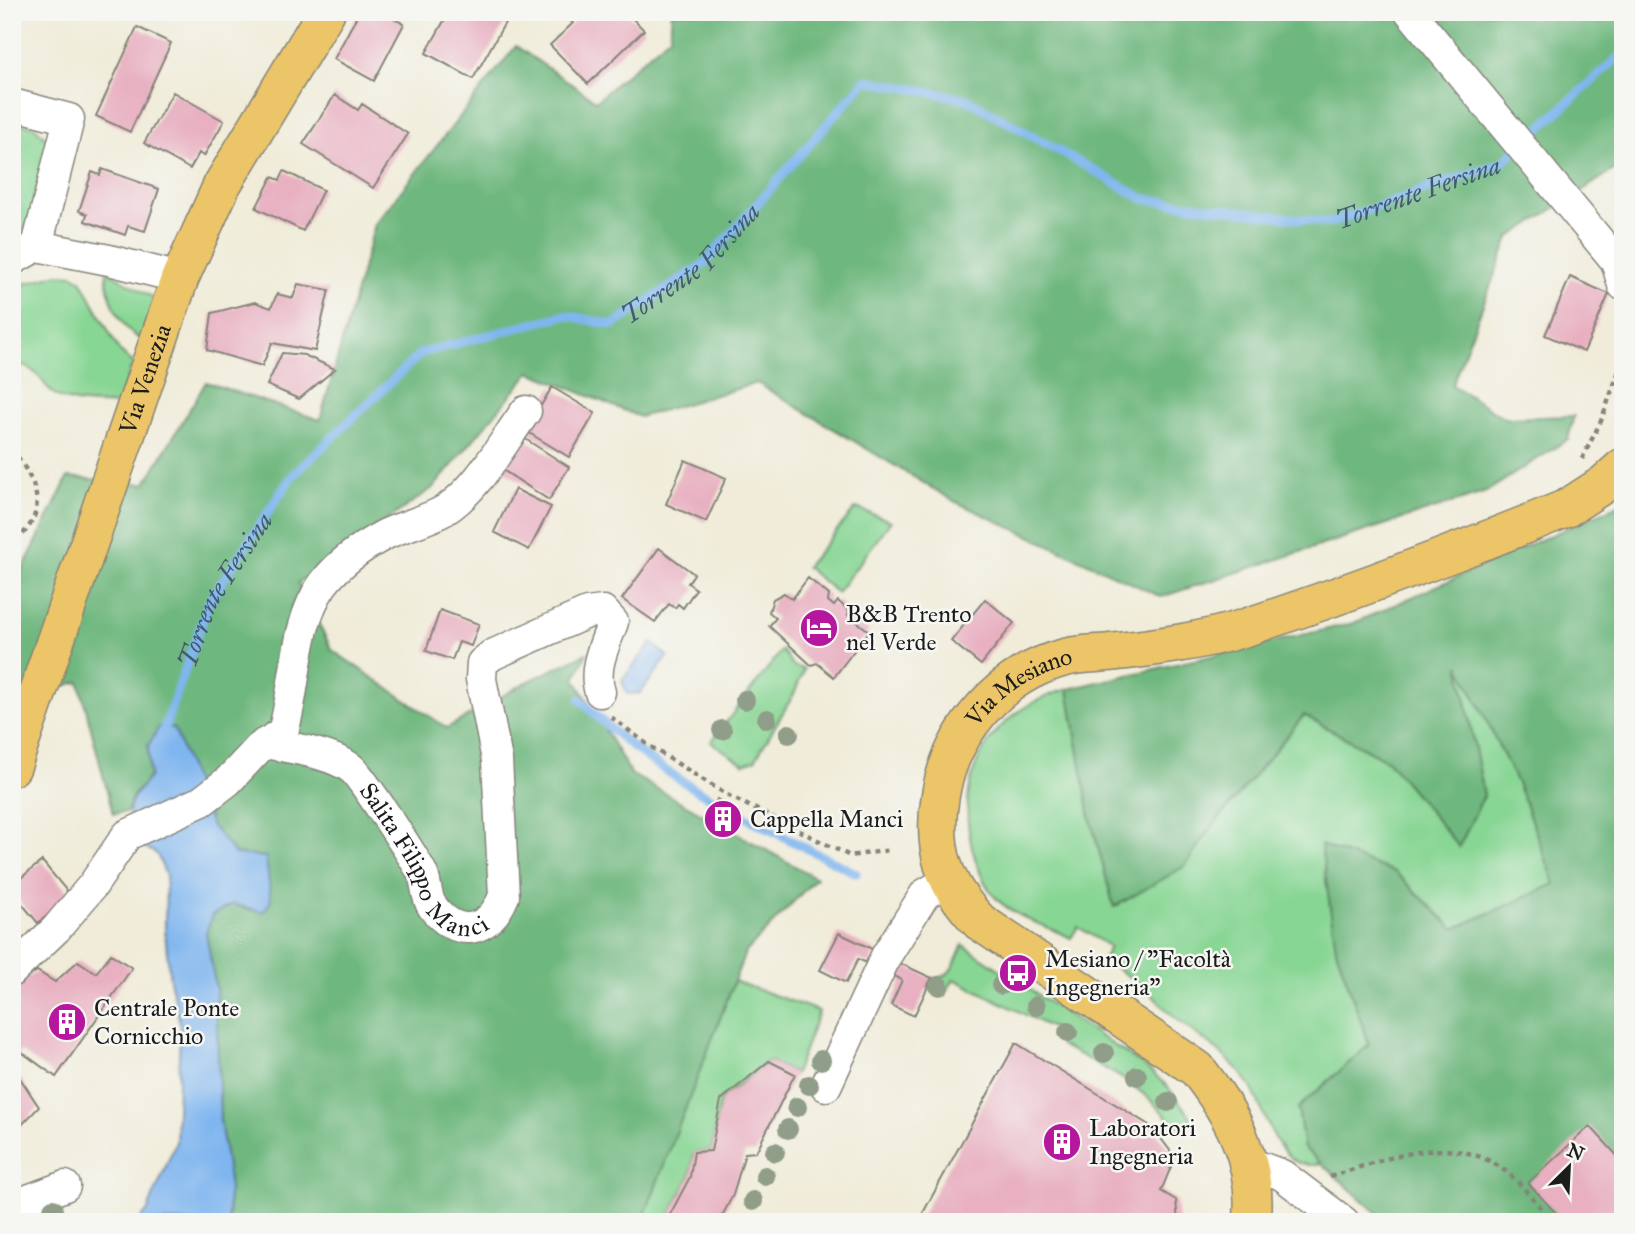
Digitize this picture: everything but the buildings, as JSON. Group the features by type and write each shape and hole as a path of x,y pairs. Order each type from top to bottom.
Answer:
{"main road":[{"name":"Via Venezia","path":"12,767 180,278 222,185 326,12"},
{"name":"Via Mesiano","path":"1252,1222 1250,1163 1219,1096 1197,1069 980,922 959,900 947,881 939,846 937,814 942,780 963,733 985,704 1010,683 1032,670 1068,657 1185,642 1242,629 1567,508 1604,484 1623,467"}],"street":[{"path":"1410,12 1616,261 1623,285"},
{"path":"12,104 69,119 25,253 109,260 180,278"},
{"path":"12,971 56,929 93,885 127,835 202,801 274,738 298,666 302,627 322,585 343,562 361,550 387,534 417,524 446,509 466,493 526,411"},
{"name":"Salita Filippo Manci","path":"274,738 294,749 354,769 423,873 430,904 444,918 474,928 487,924 498,911 504,895 497,760 481,679 482,663 492,654 587,613 603,611 613,622 597,667 596,682 600,692"},
{"path":"826,1086 886,956 925,894 947,881"},
{"path":"1250,1163 1282,1175 1344,1222"},
{"path":"12,1206 65,1186"}],"path":[{"path":"1580,463 1601,421 1623,360"},
{"path":"12,449 32,477 37,495 35,514 26,533 12,544"},
{"path":"600,692 602,705 609,715 648,745 729,796 850,856 890,850"},
{"path":"1299,1187 1387,1158 1447,1148 1474,1153 1508,1174 1553,1222"}],"green space":[{"path":"672,12 1623,12 1623,164 1509,238 1452,385 1505,418 1574,416 1568,439 1486,492 1161,597 954,501 757,383 640,417 530,372 434,487 298,583 332,650 447,728 525,683 587,653 575,679 631,774 816,878 745,953 642,1222 228,1222 229,1180 220,1121 216,990 206,933 212,915 232,904 251,910 235,854 211,825 207,809 148,746 150,776 132,797 127,812 113,814 79,682 12,699 12,577 19,577 68,477 145,484 206,382 320,420 375,224 516,46 596,101 670,36"},
{"path":"12,121 35,127 49,141 29,224 12,246"},
{"path":"107,271 155,299 141,339 127,328 116,310 109,290"},
{"path":"58,274 74,275 81,280 120,352 133,362 118,405 67,400 53,393 28,367 22,365 12,370 12,287"},
{"path":"1623,503 1623,1222 1387,1222 1304,1148 1298,1108 1369,1045 1336,949 1321,845 1395,872 1454,929 1555,884 1518,785 1459,665 1484,795 1459,847 1388,761 1304,715 1207,833 1185,866 1114,907 1090,817 1068,689 1354,623"},
{"path":"856,508 891,521 837,593 806,567"},
{"path":"782,650 793,666 804,669 795,692 755,760 744,764 711,742"},
{"path":"1458,661 1518,785 1556,884 1454,929 1395,872 1336,949 1369,1045 1298,1108 1304,1148 1321,1163 1306,1165 1294,1160 1284,1151 1249,1084 1234,1065 1173,1016 1143,987 1103,959 1110,947 1078,927 1071,938 1041,925 1011,910 995,897 979,869 970,838 970,786 988,743 1002,725 1043,698 1068,689 1090,817 1114,907 1185,866 1207,833 1304,715 1388,761 1459,846 1484,795"},
{"path":"963,945 1142,1064 1167,1086 1194,1121 1175,1127 1137,1088 1060,1045 1056,1030 954,979 944,996 928,988 932,978 948,973"},
{"path":"734,981 819,1011 795,1074 769,1061 721,1099 711,1151 694,1153 690,1177 666,1222 642,1222"}],"water":[{"path":"652,643 668,657 640,693 627,694 622,680"},
{"path":"159,727 174,728 211,825 235,854 266,857 271,901 263,912 232,904 212,915 206,933 216,990 220,1121 229,1180 228,1222 137,1222 147,1212 176,1142 180,1025 170,980 165,932 166,876 157,854 135,842 129,813 133,800 150,776 148,746"}],"waterway":[{"name":"Torrente Fersina","path":"161,737 209,602 291,477 421,353 565,315 613,325 705,263 866,80 967,99 1144,199 1331,223 1501,163 1623,53"},
{"path":"580,699 640,753 674,776 746,818 856,873"}],"place":[{"name":"B&B Trento nel Verde","path":"819,628"},
{"name":"Cappella Manci","path":"723,819"},
{"name":"Mesiano / \"Facoltà Ingegneria\"","path":"1018,973"},
{"name":"Centrale Ponte Cornicchio","path":"67,1022"},
{"name":"Laboratori Ingegneria","path":"1062,1142"}]}
